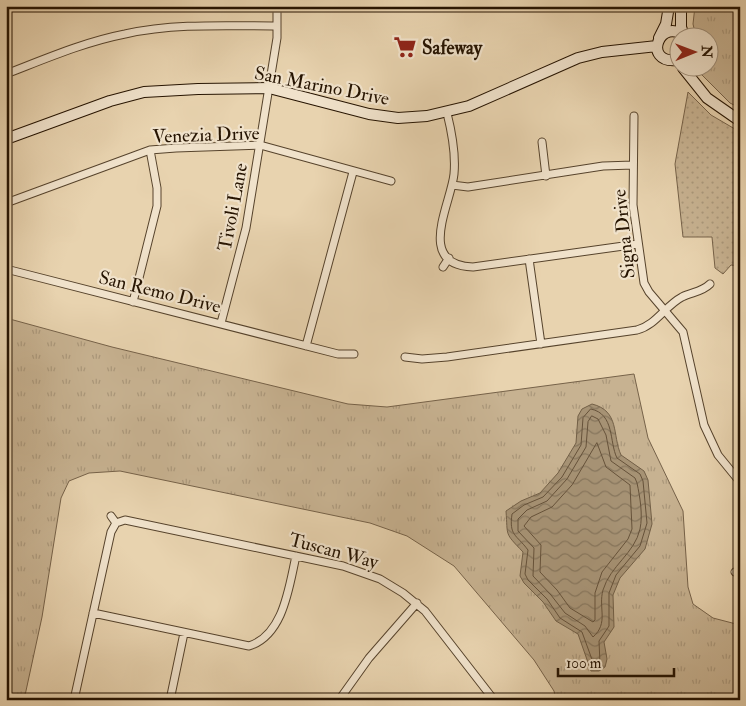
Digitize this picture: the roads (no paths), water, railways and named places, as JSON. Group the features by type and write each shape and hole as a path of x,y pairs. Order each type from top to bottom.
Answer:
{"street":[{"name":"Tivoli Lane","path":"221,323 246,228 269,88 277,26 277,6"},
{"path":"668,59 663,58 658,42 666,24 669,6"},
{"path":"680,6 681,28"},
{"path":"6,74 97,40 127,33 172,27 277,26"},
{"name":"San Marino Drive","path":"6,139 110,101 144,92 269,88 379,116 416,118 447,113 469,106 578,58 658,42 668,34"},
{"path":"691,78 707,98 740,121"},
{"path":"447,113 454,148 452,184 441,223 440,235 441,246 449,258 459,264 473,267 638,244"},
{"name":"Signa Drive","path":"634,116 633,205 645,286 685,336 697,401 707,433 718,456 740,482"},
{"path":"542,142 546,176"},
{"name":"Venezia Drive","path":"6,203 150,150 260,145 391,181"},
{"path":"133,302 157,206 157,188 150,150"},
{"path":"452,184 468,187 603,166 633,165"},
{"path":"306,346 354,172"},
{"path":"443,268 449,258"},
{"path":"529,259 541,344"},
{"name":"San Remo Drive","path":"6,269 338,354 354,354"},
{"path":"405,357 422,359 447,357 637,330 646,327 682,298 704,290 710,284"},
{"path":"74,700 111,532 116,523 111,516"},
{"name":"Tuscan Way","path":"116,523 131,520 296,556 366,573 388,583 417,603 435,621 494,700"},
{"path":"93,612 239,645 256,646 272,628 282,610 296,556"},
{"path":"339,700 369,658 417,603"},
{"path":"170,700 184,633"}],"water":[{"path":"592,404 601,407 611,418 621,455 644,471 648,480 652,524 645,549 620,578 613,595 614,627 604,642 607,659 605,667 599,671 591,671 578,634 556,621 543,602 524,583 520,576 523,552 508,534 506,511 521,501 540,493 558,473 576,443 578,416 582,409"}],"place":[{"name":"Safeway","path":"405,47"}]}
